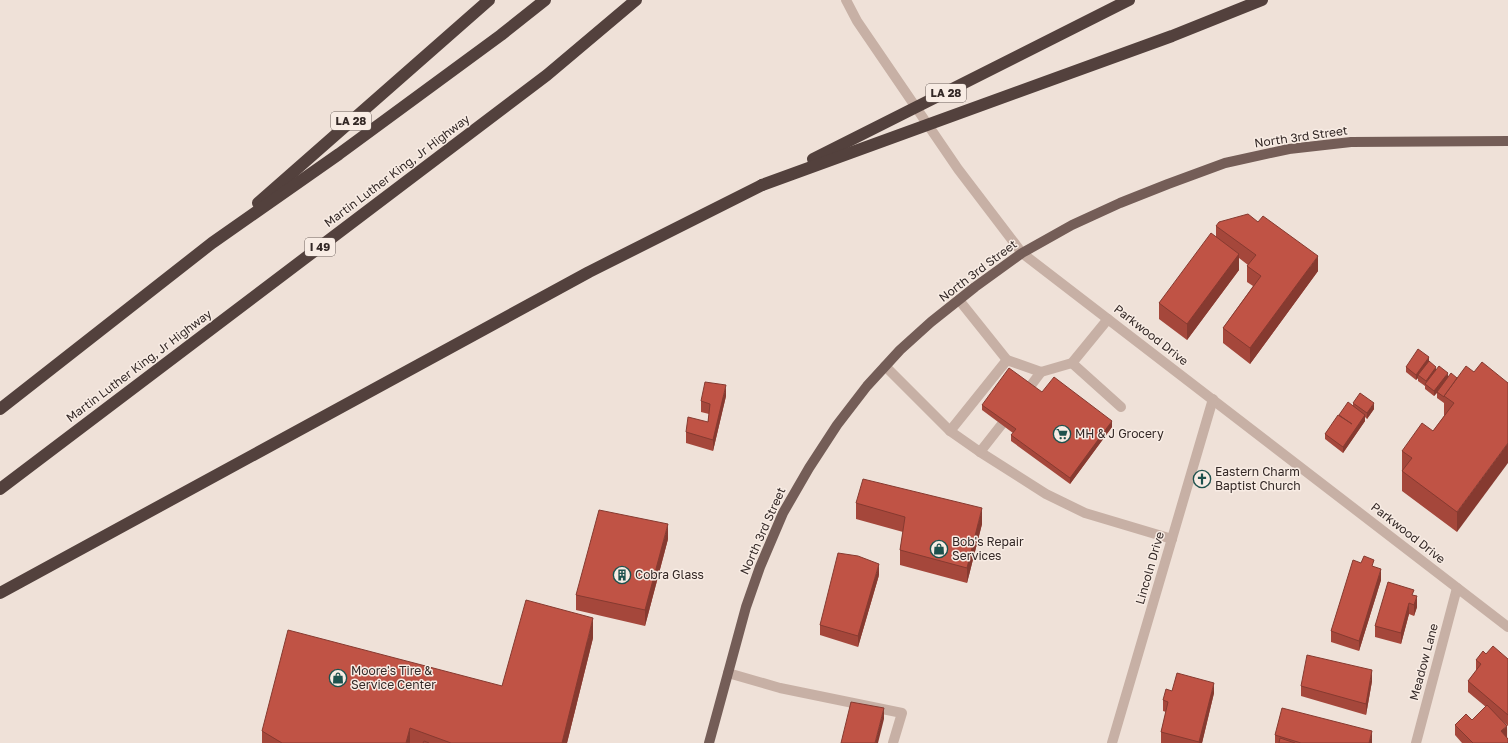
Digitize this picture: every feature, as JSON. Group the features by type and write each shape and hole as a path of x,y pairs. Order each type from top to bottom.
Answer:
{"highway":[{"name":"LA 28","path":"212,243 489,0"},
{"path":"0,409 212,243 339,154 546,0"},
{"name":"Martin Luther King, Jr Highway","path":"0,489 547,75 636,0"},
{"name":"LA 28","path":"762,185 1129,0"},
{"path":"0,593 589,272 762,185 1172,36 1262,0"}],"main road":[{"name":"North 3rd Street","path":"709,743 746,607 760,566 783,513 809,468 837,425 867,386 900,350 931,322 959,300 1022,253 1072,225 1120,203 1218,166 1255,156 1290,149 1351,142 1508,141"}],"street":[{"name":"Parkwood Drive","path":"846,0 857,21 958,169 1022,253 1508,627"},
{"path":"959,300 1007,360 1041,372 1072,363 1108,319"},
{"path":"950,430 1007,360"},
{"path":"1072,363 1121,407"},
{"path":"885,366 950,430 980,452 1046,494 1085,513 1172,539"},
{"path":"1030,388 1041,372"},
{"name":"Lincoln Drive","path":"1112,743 1213,399"},
{"path":"980,452 1002,424"},
{"name":"Meadow Lane","path":"1416,743 1457,588"},
{"path":"728,673 780,688 902,713 892,743"}],"building":[{"path":"1248,214 1258,222 1263,216 1318,256 1250,348 1223,328 1261,276 1247,266 1256,255 1216,226 1219,222"},
{"path":"1211,233 1239,254 1187,324 1159,303"},
{"path":"1418,349 1429,357 1416,375 1406,367"},
{"path":"1429,361 1436,367 1426,381 1418,375"},
{"path":"1482,362 1508,383 1508,443 1457,512 1402,471 1412,458 1402,451 1422,423 1433,431 1454,403 1444,396 1466,366 1474,372"},
{"path":"1439,366 1448,373 1434,391 1425,384"},
{"name":"MH & J Grocery","path":"1009,368 1042,392 1054,377 1112,421 1070,478 1011,435 1016,429 982,405"},
{"path":"1451,373 1457,378 1444,397 1437,392"},
{"path":"705,382 726,385 713,440 686,432 688,417 708,422 710,404 701,401"},
{"path":"1360,393 1374,403 1367,413 1353,403"},
{"path":"1348,402 1365,415 1343,447 1325,434 1338,415 1352,424 1339,415"},
{"name":"Bob's Repair Services","path":"863,479 982,508 967,568 900,550 905,517 856,503"},
{"name":"Cobra Glass","path":"599,510 668,524 645,610 576,595"},
{"path":"838,553 858,556 879,564 858,636 820,625"},
{"path":"1364,556 1374,560 1372,566 1381,569 1359,641 1331,631 1353,560 1361,563"},
{"path":"1388,582 1414,590 1412,595 1417,596 1414,605 1409,603 1401,633 1375,626"},
{"name":"Moore's Tire & Service Center","path":"526,600 593,618 562,743 451,743 410,728 406,743 282,743 262,731 288,630 502,686"},
{"path":"1493,646 1508,659 1508,715 1468,681 1481,664 1476,660 1483,651 1486,654"},
{"path":"1307,655 1372,670 1366,704 1301,686"},
{"path":"1177,673 1214,683 1199,742 1161,732 1168,702 1163,700 1166,689 1172,691"},
{"path":"851,702 884,708 875,743 841,743"},
{"path":"1487,705 1507,726 1501,731 1508,739 1508,743 1473,743 1455,725 1466,714 1472,720"},
{"path":"1282,708 1372,731 1369,743 1301,743 1275,735"},
{"path":"1280,738 1295,743 1279,743"}],"place":[{"name":"MH & J Grocery","path":"1062,434"},
{"name":"Eastern Charm Baptist Church","path":"1202,479"},
{"name":"Bob's Repair Services","path":"939,549"},
{"name":"Cobra Glass","path":"622,575"},
{"name":"Moore's Tire & Service Center","path":"338,678"}]}
